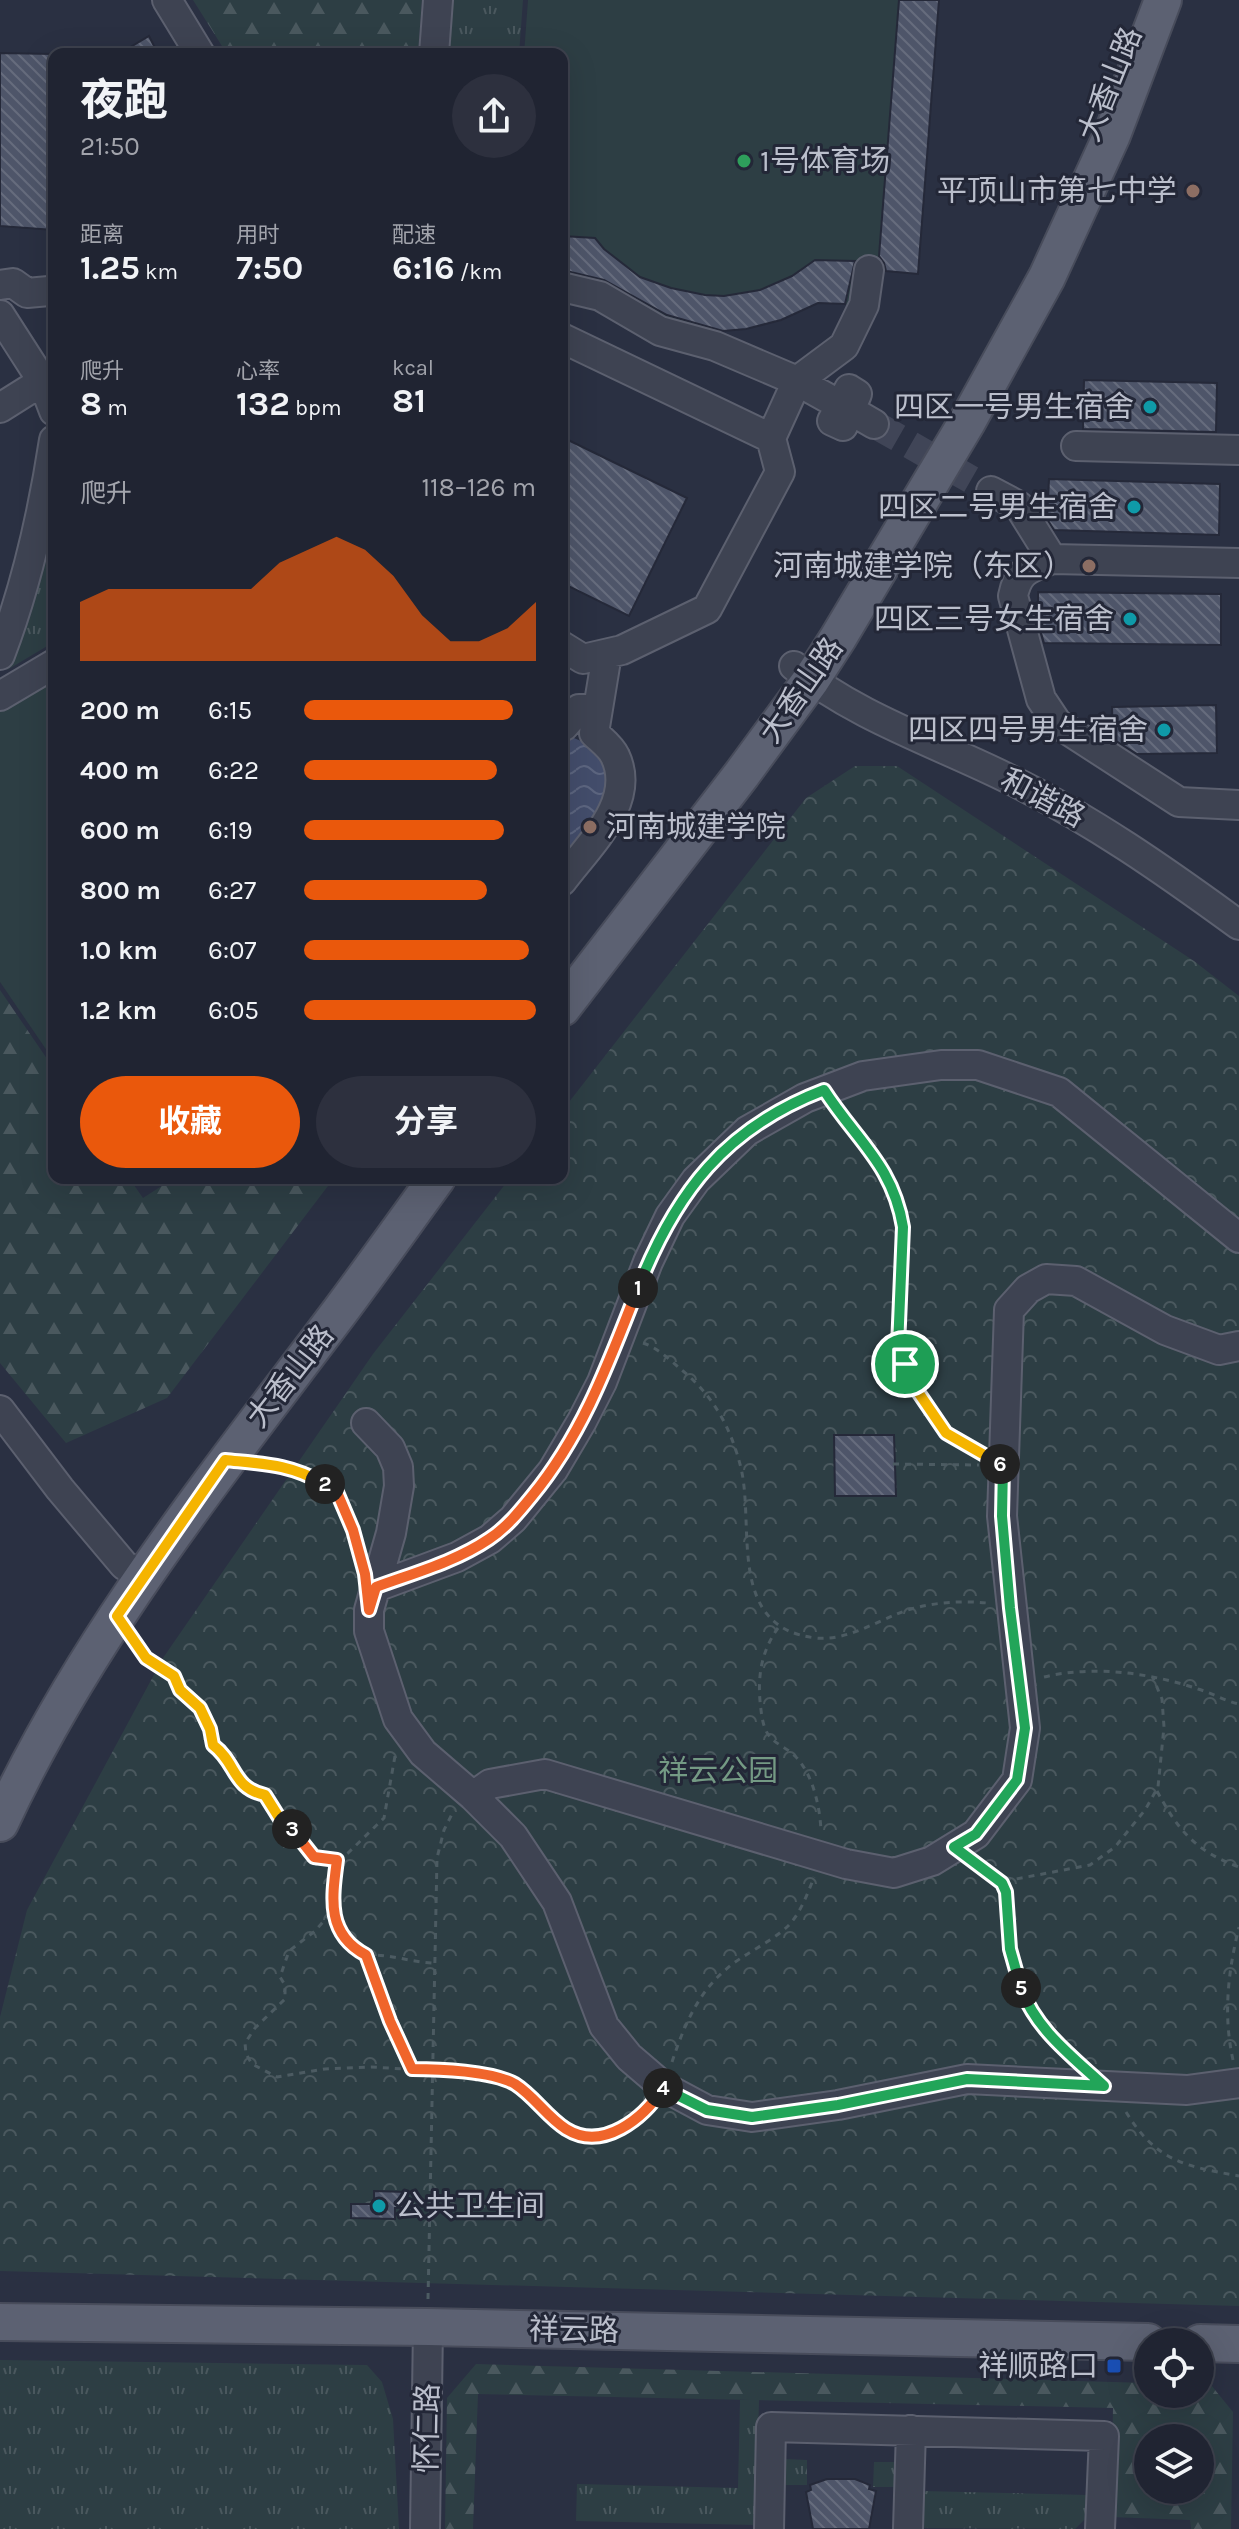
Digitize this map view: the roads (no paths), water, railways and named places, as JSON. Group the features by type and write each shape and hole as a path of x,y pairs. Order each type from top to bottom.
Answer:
{"main road":[{"name":"大香山路","path":"568,968 803,673 850,583 1029,267 1097,121 1143,0"},
{"name":"大香山路","path":"568,1000 803,673 967,422 1047,277 1112,135 1163,0"},
{"name":"大香山路","path":"0,1823 53,1721 117,1616 133,1570 172,1495 407,1184"},
{"name":"大香山路","path":"0,1776 48,1686 133,1570 225,1460 341,1310 433,1184"},
{"name":"祥云路","path":"0,2322 428,2327 1134,2342"},
{"path":"1214,2343 1239,2344"}],"street":[{"path":"167,0 196,48"},
{"path":"434,48 438,0"},
{"path":"568,650 583,659 622,650 707,609 780,472 771,438 797,381 844,346 864,305 869,270"},
{"path":"0,285 13,283 27,293 48,290"},
{"path":"568,288 600,296 660,331 715,346 797,381 855,413"},
{"path":"0,315 48,378 0,408"},
{"path":"568,341 771,438"},
{"path":"1076,446 1239,450"},
{"path":"0,655 28,561 48,478"},
{"path":"991,491 1019,506 1052,559"},
{"path":"1239,563 1052,559 1025,571 1016,580 1013,596 1041,699 1057,723 1179,802 1239,805"},
{"path":"596,721 607,654"},
{"path":"0,696 48,668"},
{"name":"和谐路","path":"803,673 856,707 1066,809 1154,863 1239,925"},
{"path":"568,722 579,709 596,721 621,772 621,791 612,813 568,873"},
{"path":"376,1587 457,1557 490,1539 513,1519 553,1470 582,1421 602,1382 665,1228 696,1180 747,1131 824,1090 863,1076 941,1065 978,1065 1059,1092 1239,1238"},
{"path":"473,1796 490,1784 545,1774 820,1856 894,1873 932,1861 976,1834 1017,1780 1025,1728 1002,1516 1009,1310 1028,1289 1046,1279 1076,1281 1165,1330 1219,1350 1239,1346"},
{"path":"0,1410 60,1489 133,1570"},
{"path":"366,1423 390,1448 398,1467 399,1486 391,1533 369,1610 369,1631 398,1719 412,1741 513,1836 557,1902 604,2026 629,2057 664,2087 707,2110 752,2117 838,2105 967,2079 1187,2090 1238,2084"},
{"name":"怀仁路","path":"425,2529 428,2327"},
{"path":"769,2529 771,2427 1104,2436 1100,2529"},
{"path":"908,2529 911,2430"}],"water":[{"path":"568,735 604,751 610,799 568,860"}],"tunnel":[{"path":"874,424 991,491"}],"place":[{"name":"1号体育场","path":"744,161"},
{"name":"平顶山市第七中学","path":"1193,191"},
{"name":"四区一号男生宿舍","path":"1150,407"},
{"name":"四区二号男生宿舍","path":"1134,507"},
{"name":"河南城建学院（东区）","path":"1089,566"},
{"name":"四区三号女生宿舍","path":"1130,619"},
{"name":"四区四号男生宿舍","path":"1164,730"},
{"name":"河南城建学院","path":"590,827"},
{"name":"公共卫生间","path":"379,2206"},
{"name":"祥顺路口","path":"1114,2366"}],"park label":[{"name":"祥云公园","path":"718,1771"}]}
